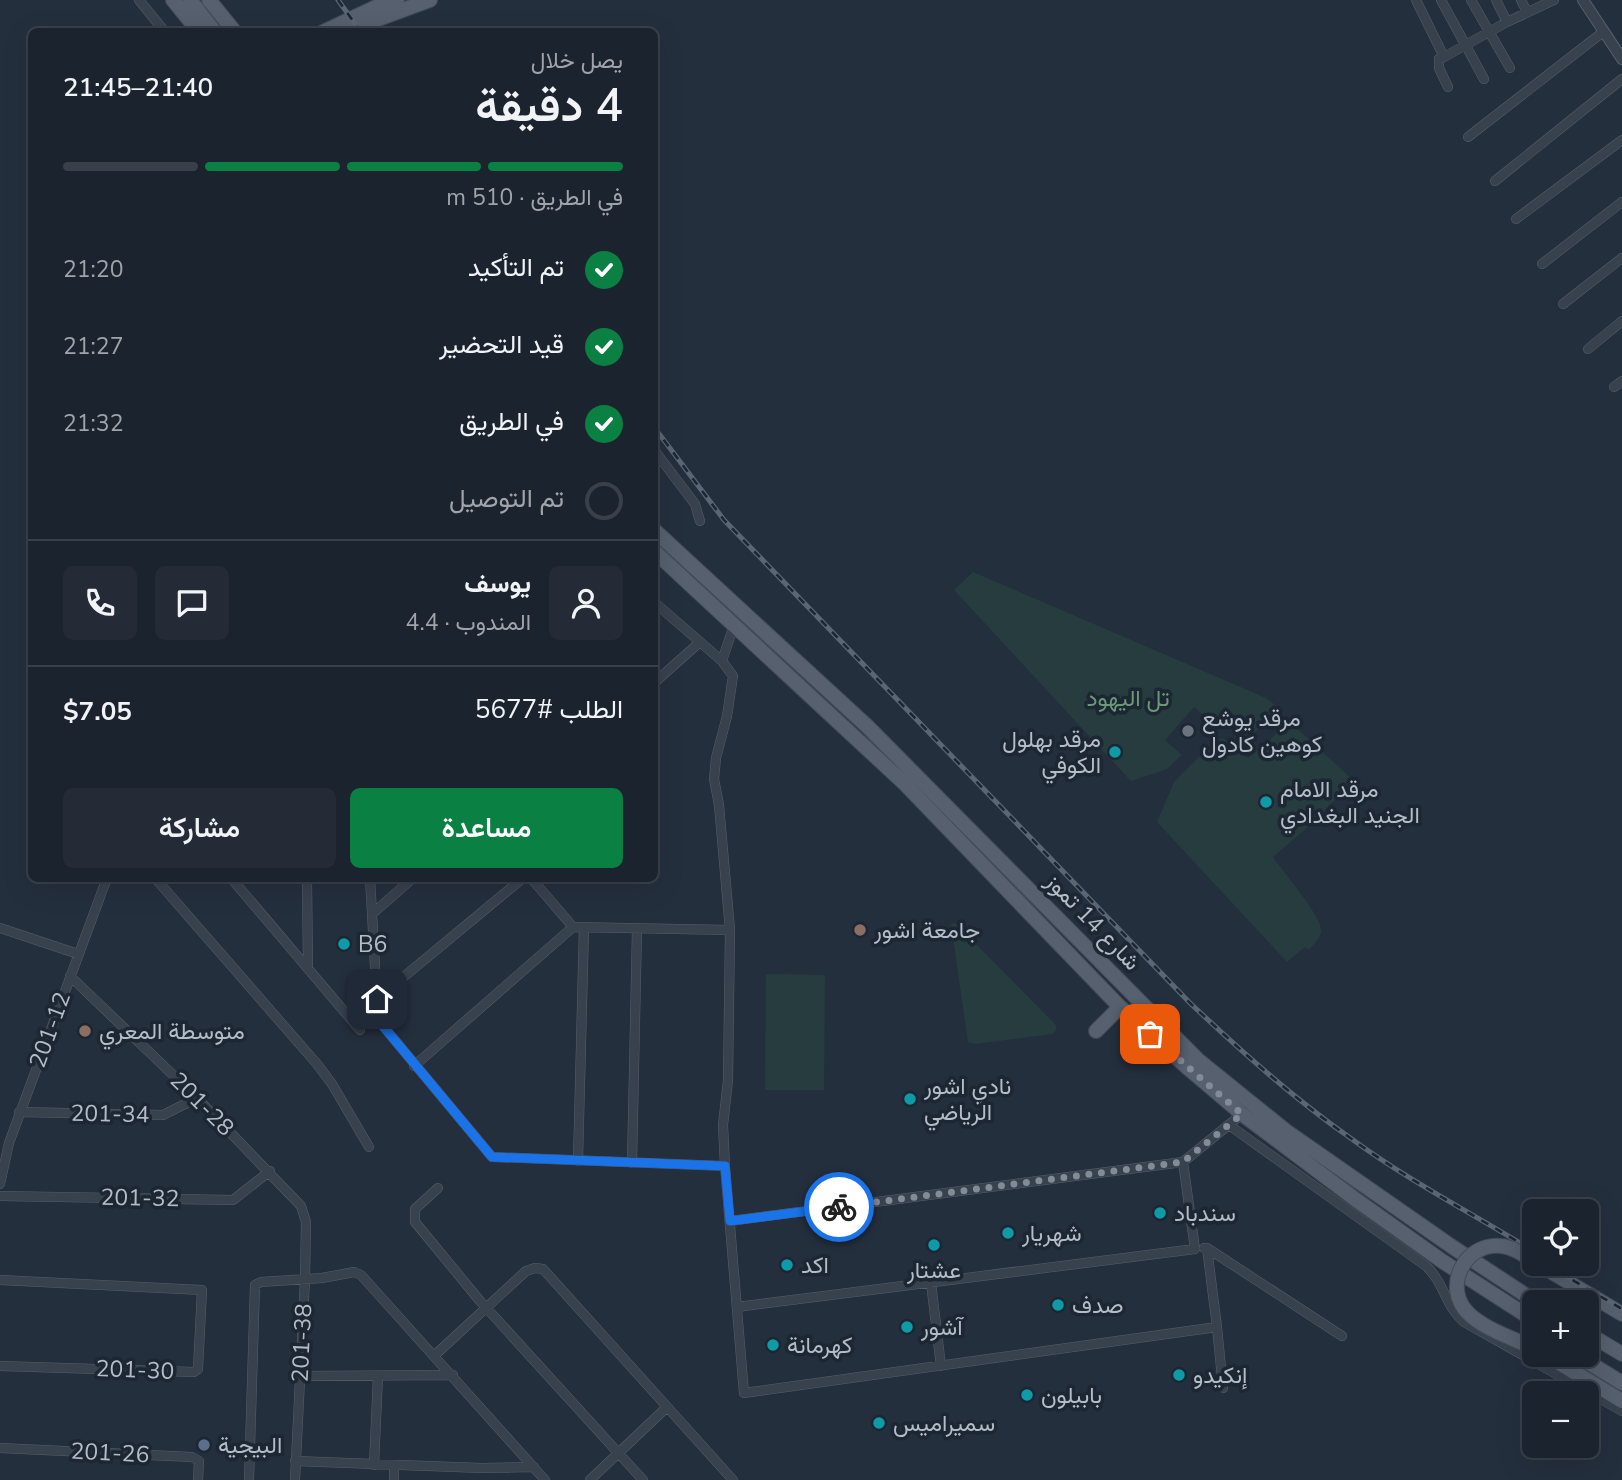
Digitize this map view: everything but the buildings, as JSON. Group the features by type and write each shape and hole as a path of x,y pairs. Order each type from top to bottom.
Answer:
{"main road":[{"path":"173,0 196,28"},
{"path":"190,0 212,28"},
{"path":"209,0 231,28"},
{"path":"222,0 244,28"},
{"path":"330,28 374,4 399,0"},
{"path":"356,28 430,0"},
{"name":"شارع 14 تموز","path":"658,534 897,756 1198,1060 1286,1131 1522,1293"},
{"name":"شارع 14 تموز","path":"658,555 904,783 1120,1007 1242,1114 1442,1261 1522,1313"},
{"path":"1096,1031 1120,1007"},
{"path":"1522,1256 1505,1247 1490,1246 1475,1252 1460,1269 1456,1285 1463,1307 1474,1318 1522,1342"},
{"path":"1558,1276 1622,1315"},
{"path":"1599,1337 1622,1345"},
{"path":"1599,1340 1622,1354"},
{"path":"1599,1359 1622,1373"},
{"path":"1566,1367 1622,1401"},
{"path":"1580,1367 1622,1392"},
{"path":"1596,1367 1622,1383"}],"street":[{"path":"139,0 161,28"},
{"path":"1416,0 1444,57"},
{"path":"1441,0 1484,79"},
{"path":"1471,0 1510,68"},
{"path":"1496,0 1507,22"},
{"path":"1521,0 1527,12"},
{"path":"1583,0 1622,59"},
{"path":"1448,87 1438,64 1439,59 1549,1"},
{"path":"1468,137 1603,32"},
{"path":"1495,181 1622,79"},
{"path":"1516,219 1622,140"},
{"path":"1542,264 1622,202"},
{"path":"1563,304 1622,258"},
{"path":"1588,349 1622,321"},
{"path":"658,455 695,504 700,521"},
{"path":"658,605 722,661 733,676 727,716 716,758 715,779 730,930 728,1080 723,1125 744,1393 1217,1327"},
{"path":"722,661 734,625"},
{"path":"658,679 700,642"},
{"name":"201-12","path":"0,1184 4,1142 19,1112 105,882"},
{"path":"158,882 317,1064 336,1090 369,1147"},
{"path":"233,882 360,1030"},
{"path":"307,882 308,968"},
{"path":"370,882 378,1020 492,1157 725,1166"},
{"path":"372,914 408,882"},
{"path":"377,999 518,882"},
{"path":"534,882 573,927"},
{"path":"414,1066 573,927 730,930"},
{"path":"578,1161 584,927"},
{"path":"0,928 78,954"},
{"path":"632,1163 637,929"},
{"name":"201-28","path":"70,976 197,1098 301,1206"},
{"name":"201-34","path":"19,1112 163,1115 197,1098"},
{"path":"730,1221 1183,1162 1242,1114"},
{"path":"1229,1125 1426,1266 1438,1279 1450,1307 1464,1322 1622,1411"},
{"path":"1183,1162 1195,1249"},
{"name":"201-32","path":"0,1196 233,1200 270,1171"},
{"path":"438,1188 415,1209 415,1222 487,1308 643,1480"},
{"name":"201-38","path":"295,1480 305,1279 306,1222 301,1206"},
{"path":"737,1307 1207,1248 1342,1336"},
{"path":"1207,1248 1223,1388"},
{"path":"435,1355 526,1271 542,1269 733,1480"},
{"path":"249,1480 254,1287 261,1282 354,1272 361,1275 435,1355 545,1480"},
{"name":"201-30","path":"0,1280 202,1290 198,1369 194,1372 0,1366"},
{"path":"931,1283 941,1366"},
{"path":"300,1376 453,1376"},
{"path":"374,1465 378,1376"},
{"path":"590,1480 667,1407"},
{"name":"201-26","path":"0,1448 192,1457 199,1461 198,1480"},
{"path":"295,1461 394,1466 534,1467"},
{"path":"394,1466 394,1480"}],"green space":[{"name":"تل اليهود","path":"973,572 1266,698 1283,711 1243,741 1217,717 1211,722 1194,707 1165,740 1182,755 1167,769 1131,781 954,590"},
{"path":"1290,722 1352,779 1308,827 1273,857 1310,906 1321,932 1309,950 1305,947 1287,962 1157,822 1174,782 1217,739 1224,739 1248,758"},
{"path":"955,923 1056,1025 1053,1034 975,1044 968,1042 951,924"},
{"path":"766,974 825,975 824,1090 765,1090"}],"railway":[{"path":"338,0 358,28"},
{"path":"658,432 724,520 1190,1003 1228,1039 1307,1106 1371,1153 1522,1244"},
{"path":"1566,1276 1622,1309"}],"way so far":[{"path":"839,1207 1183,1162 1242,1114 1150,1034"}],"place":[{"name":"مرقد يوشع كوهين كادول","path":"1188,731"},
{"name":"مرقد بهلول الكوفي","path":"1115,752"},
{"name":"مرقد الامام الجنيد البغدادي","path":"1266,802"},
{"name":"جامعة اشور","path":"860,930"},
{"name":"B6","path":"344,944"},
{"name":"متوسطة المعري","path":"85,1031"},
{"name":"نادي اشور الرياضي","path":"910,1099"},
{"name":"سندباد","path":"1160,1213"},
{"name":"شهريار","path":"1008,1233"},
{"name":"عشتار","path":"934,1245"},
{"name":"اكد","path":"787,1265"},
{"name":"صدف","path":"1058,1305"},
{"name":"آشور","path":"907,1327"},
{"name":"كهرمانة","path":"773,1345"},
{"name":"إنكيدو","path":"1179,1375"},
{"name":"بابيلون","path":"1027,1395"},
{"name":"سميراميس","path":"879,1423"},
{"name":"البيجية","path":"204,1445"}],"route":[{"path":"377,999 378,1020 492,1157 725,1166 730,1221 839,1207"}]}
